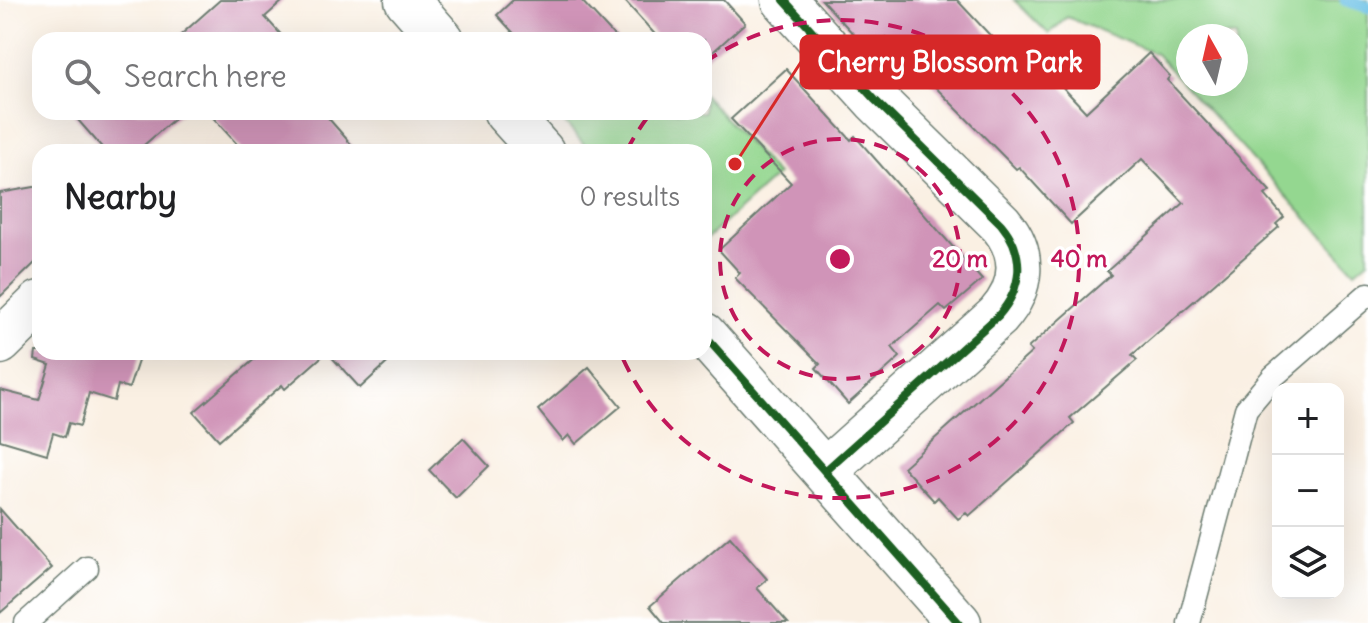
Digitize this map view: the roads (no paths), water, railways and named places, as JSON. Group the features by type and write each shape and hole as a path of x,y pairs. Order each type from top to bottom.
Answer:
{"street":[{"path":"407,0 435,32"},
{"path":"784,0 875,100 1001,224 1010,236 1018,257 1013,294 998,316 825,471"},
{"path":"513,120 535,144"},
{"path":"0,342 32,311"},
{"path":"712,344 959,623"}],"lane":[{"path":"1189,623 1246,409 1273,377 1368,294"},
{"path":"26,623 87,568"}],"waterway":[{"path":"1345,0 1368,7"}],"place":[{"name":"Cherry Blossom Park","path":"735,164"}]}
